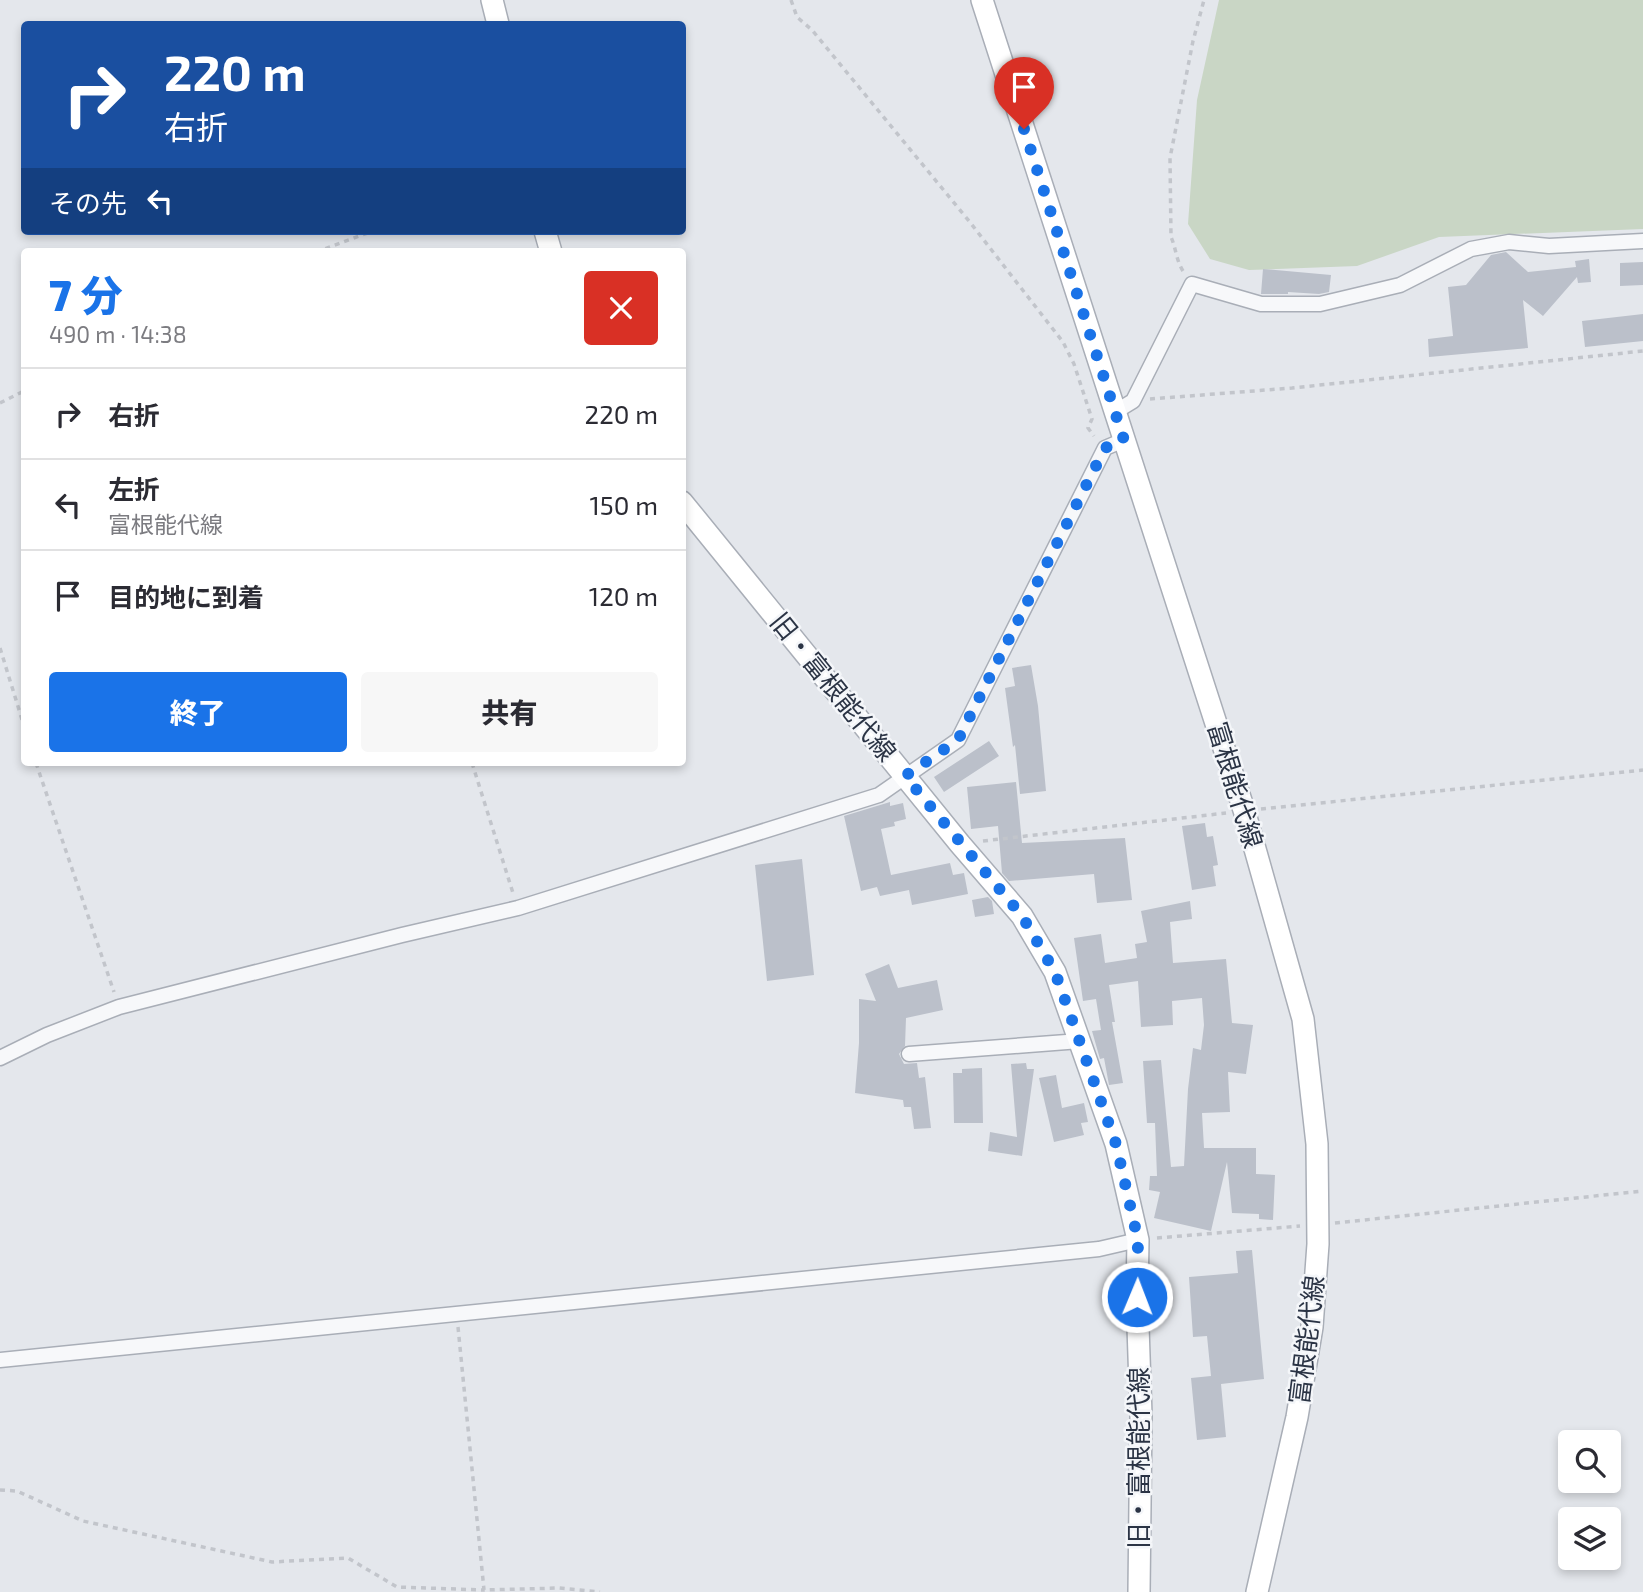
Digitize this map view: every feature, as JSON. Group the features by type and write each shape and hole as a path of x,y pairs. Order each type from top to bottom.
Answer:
{"main road":[{"path":"492,0 497,21"},
{"name":"富根能代線","path":"982,0 1124,406 1115,444 1244,810 1303,1019 1317,1144 1317,1224 1312,1327 1297,1417 1257,1592"},
{"name":"旧・富根能代線","path":"686,507 960,844 1022,916 1055,972 1116,1144 1138,1240 1141,1415 1139,1592"}],"street":[{"path":"1124,406 1192,284 1261,304 1320,303 1400,285 1471,249 1509,242 1549,246 1643,241"},
{"path":"0,1058 47,1035 119,1007 518,908 879,795 958,740 1115,444"},
{"path":"909,1054 1080,1041"},
{"path":"0,1360 1099,1249 1138,1240"}],"path":[{"path":"791,0 797,18 812,30 969,221 1063,342 1074,364 1092,419 1088,428 1115,444"},
{"path":"1192,284 1177,263 1176,248 1171,237 1170,158 1193,41 1204,0"},
{"path":"327,248 362,235"},
{"path":"1124,406 1643,351"},
{"path":"0,403 21,392"},
{"path":"0,649 21,716"},
{"path":"37,766 119,1007"},
{"path":"473,766 518,908"},
{"path":"960,844 1244,810 1643,770"},
{"path":"1138,1240 1394,1218 1643,1191"},
{"path":"456,1315 484,1590"},
{"path":"0,1490 17,1491 83,1521 272,1562 348,1558 397,1587 484,1590 559,1588 600,1592"}],"green space":[{"path":"1219,0 1643,0 1643,229 1439,237 1357,266 1249,270 1210,259 1188,224 1197,100"}],"building":[{"path":"1506,252 1528,272 1576,267 1575,261 1589,259 1591,282 1578,283 1577,277 1543,316 1523,300 1528,348 1429,357 1428,339 1453,336 1448,287 1466,285 1491,255"},
{"path":"1643,262 1643,285 1620,286 1620,263"},
{"path":"1263,269 1331,275 1329,292 1261,294"},
{"path":"1643,314 1643,341 1585,347 1582,321"},
{"path":"1031,665 1038,706 1046,791 1020,794 1005,688 1015,686 1012,668"},
{"path":"989,741 999,756 944,792 934,777"},
{"path":"1016,782 1022,843 1125,838 1132,900 1097,903 1094,874 1009,881 1002,873 998,826 971,829 967,787"},
{"path":"890,802 890,806 903,803 906,819 894,822 895,826 881,829 891,875 950,863 953,875 964,873 968,894 912,905 909,890 880,896 877,887 861,891 844,816"},
{"path":"1205,823 1207,837 1213,836 1218,865 1213,866 1216,886 1192,890 1182,826"},
{"path":"802,859 814,975 767,981 755,865"},
{"path":"988,897 992,901 994,914 975,917 972,900"},
{"path":"1190,901 1192,919 1170,922 1173,963 1226,959 1232,1023 1253,1025 1246,1074 1228,1072 1230,1112 1202,1113 1204,1148 1256,1148 1256,1174 1275,1175 1273,1220 1259,1219 1259,1214 1232,1213 1227,1162 1211,1231 1154,1218 1160,1192 1149,1190 1150,1176 1157,1176 1155,1123 1147,1123 1143,1061 1161,1060 1171,1167 1184,1166 1193,1048 1201,1050 1204,1025 1202,998 1172,1001 1173,1025 1141,1027 1138,981 1109,985 1115,1022 1112,1022 1123,1083 1109,1085 1104,1058 1100,1059 1092,1031 1101,1030 1096,999 1083,1001 1074,938 1101,934 1105,963 1137,958 1135,944 1147,942 1141,911"},
{"path":"889,964 898,988 937,980 943,1010 906,1018 905,1046 899,1054 904,1064 917,1063 919,1078 925,1077 931,1128 914,1129 911,1107 904,1107 903,1100 855,1093 859,999 876,1001 865,974"},
{"path":"1026,1063 1027,1069 1034,1069 1022,1156 988,1151 990,1132 1017,1137 1011,1064"},
{"path":"982,1068 983,1123 954,1123 953,1073 962,1073 962,1069"},
{"path":"1056,1075 1062,1108 1084,1103 1088,1122 1081,1123 1084,1135 1054,1142 1039,1078"},
{"path":"1252,1250 1264,1379 1221,1384 1226,1437 1197,1440 1191,1378 1211,1376 1207,1336 1193,1337 1189,1277 1238,1273 1236,1251"}],"route":[{"path":"1024,129 1124,440 1105,448 958,740 905,776 1022,916 1055,972 1116,1144 1138,1240 1137,1297"}]}
